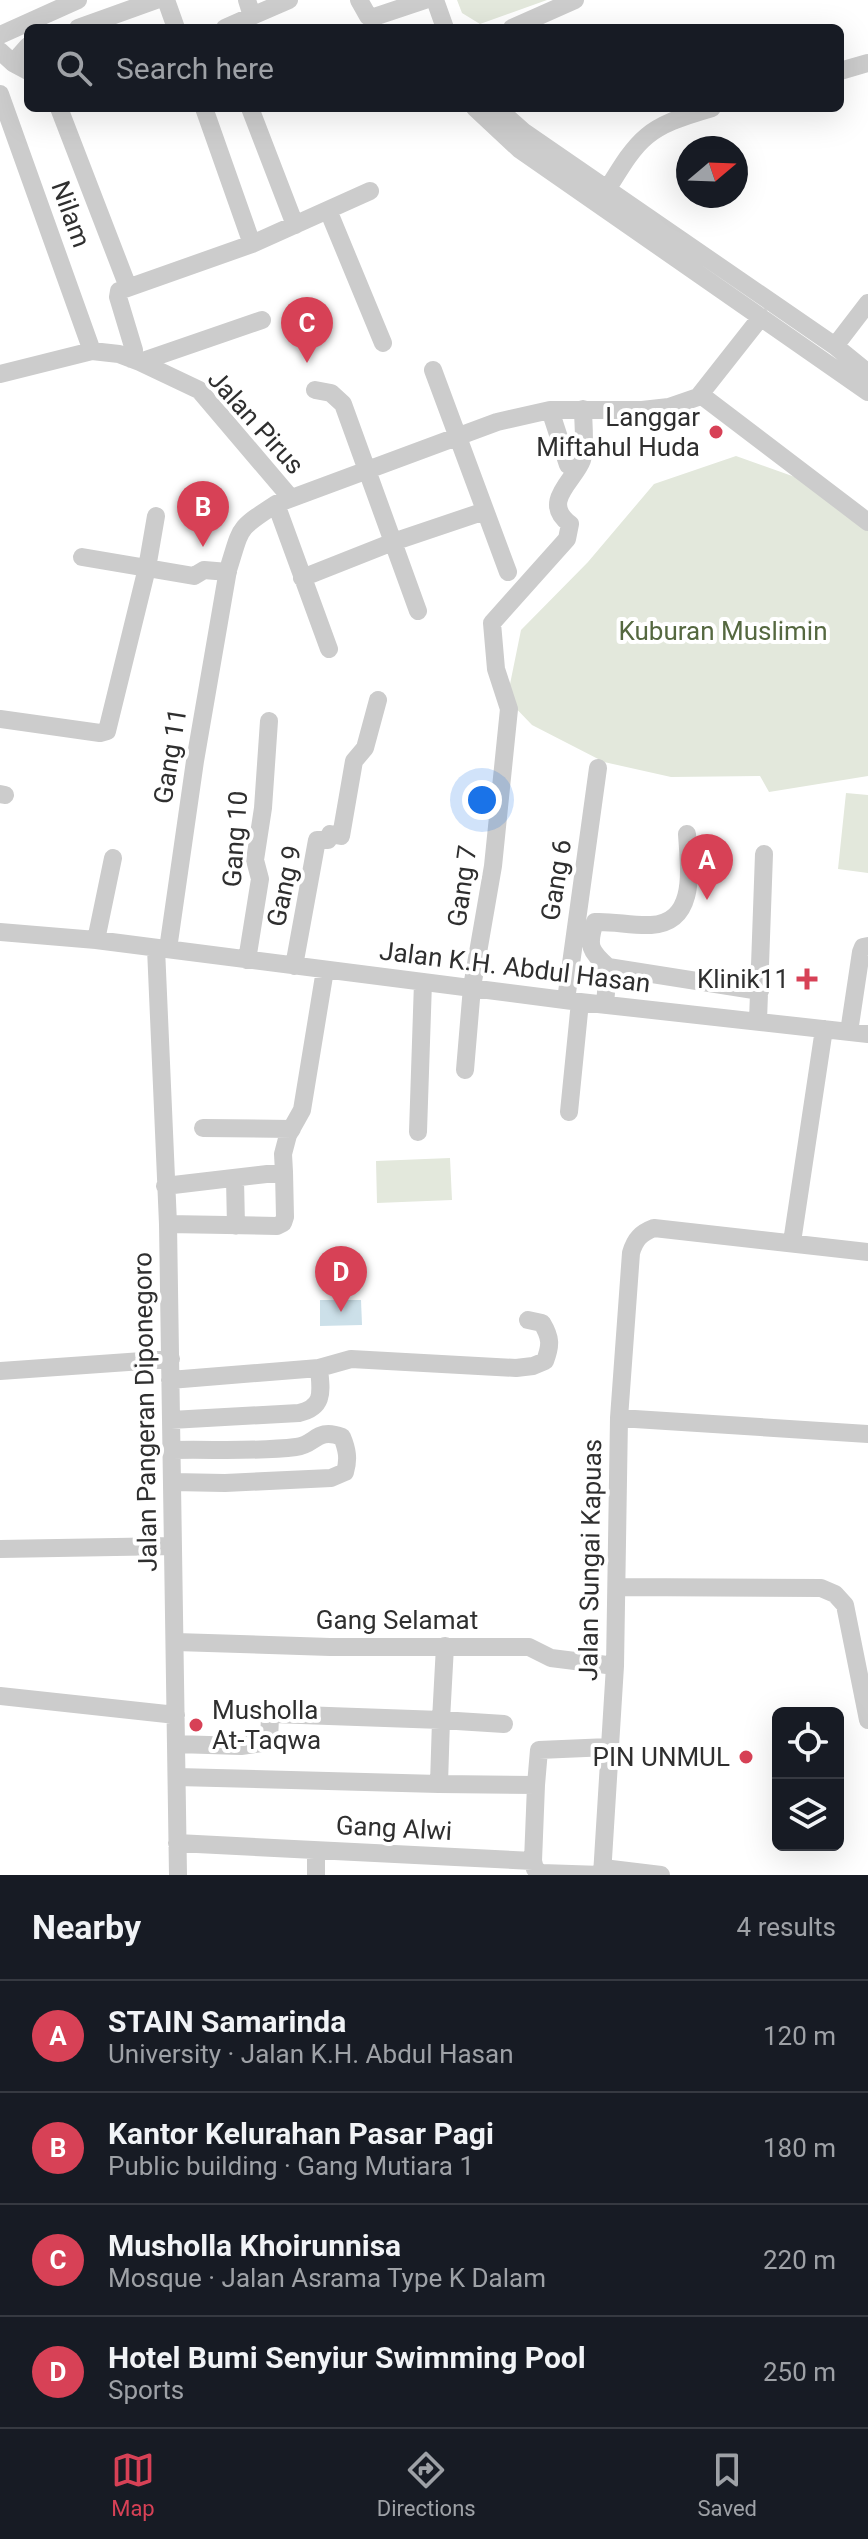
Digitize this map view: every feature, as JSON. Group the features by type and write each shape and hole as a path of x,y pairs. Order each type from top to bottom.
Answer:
{"street":[{"path":"24,24 77,0 82,24"},
{"path":"88,24 156,0"},
{"path":"166,0 175,24"},
{"path":"230,24 249,8 289,0"},
{"path":"359,0 363,11 374,17 425,0"},
{"path":"435,0 444,24"},
{"path":"521,24 575,0"},
{"path":"0,35 24,24"},
{"path":"844,70 868,63"},
{"name":"Nilam","path":"0,94 92,351"},
{"path":"61,112 128,287"},
{"path":"205,112 252,244"},
{"path":"252,112 295,225"},
{"path":"479,112 519,149 603,196 835,346 868,373"},
{"path":"502,112 603,196 761,317 868,392"},
{"path":"603,196 640,139 653,129 698,112"},
{"path":"262,320 136,360 118,294 128,287 252,244 370,191"},
{"path":"328,210 383,343"},
{"path":"835,346 868,303"},
{"path":"761,317 701,395 868,522"},
{"name":"Jalan Pirus","path":"0,374 92,351 136,360 199,390 283,501"},
{"path":"433,370 508,572"},
{"path":"315,390 331,393 343,404 418,611"},
{"name":"Gang 11","path":"162,949 228,572 241,528 283,501 497,422 550,410 669,407 701,395"},
{"name":"Gang 7","path":"465,1070 472,987 493,866 509,709 496,669 492,623 567,539 570,524 561,517 558,506 567,481 582,460 581,409"},
{"path":"550,410 568,465"},
{"path":"283,501 302,578 329,649"},
{"path":"302,578 393,542 485,511"},
{"path":"0,719 100,733 107,731 147,568 156,516"},
{"path":"82,557 194,576 204,570 228,572"},
{"name":"Gang 9","path":"294,966 317,840 328,840 330,834 341,836 354,761 365,748 378,700"},
{"name":"Gang 10","path":"247,960 260,879 255,860 263,808 269,721"},
{"name":"Gang 6","path":"569,1112 573,1001 598,768"},
{"path":"687,834 688,888 684,906 666,922 652,925 595,922 591,950 608,967 760,991"},
{"path":"758,1021 764,854"},
{"path":"96,940 113,858"},
{"name":"Jalan K.H. Abdul Hasan","path":"0,932 96,940 605,1005 859,1033"},
{"path":"859,1033 861,952 863,947 868,946"},
{"name":"Jalan Pangeran Diponegoro","path":"162,949 178,1875"},
{"path":"605,1005 608,967"},
{"path":"168,1224 277,1226 283,1223 283,1154 302,1110 325,970"},
{"path":"418,1132 423,982"},
{"path":"824,1029 792,1242 868,1252"},
{"path":"203,1128 292,1129"},
{"path":"165,1186 284,1172"},
{"path":"235,1179 236,1226"},
{"name":"Jalan Sungai Kapuas","path":"602,1872 615,1666 619,1418 634,1242 643,1232 654,1228 792,1242"},
{"path":"170,1380 319,1368 351,1359 516,1368 533,1366 545,1361 551,1346 542,1323 528,1320"},
{"path":"0,1371 171,1359"},
{"path":"171,1420 271,1416 311,1411 321,1391 319,1368"},
{"path":"619,1418 868,1434"},
{"path":"172,1450 299,1447 319,1435 331,1433 342,1437 348,1463 345,1472 331,1478 172,1482"},
{"path":"0,1549 173,1546"},
{"path":"617,1587 821,1588 835,1594 845,1605 868,1720"},
{"name":"Gang Selamat","path":"176,1642 330,1647 529,1647 551,1658 615,1666"},
{"path":"439,1784 445,1646"},
{"path":"0,1696 176,1715"},
{"path":"176,1744 241,1746 269,1742 270,1716 273,1714 504,1724"},
{"path":"533,1861 539,1750 609,1747"},
{"path":"177,1777 536,1785"},
{"name":"Gang Alwi","path":"177,1843 533,1861 535,1869 541,1873 602,1872"},
{"path":"316,1851 316,1875"},
{"path":"602,1872 661,1875"}],"green space":[{"path":"457,0 547,0 480,24 462,13"},
{"name":"Kuburan Muslimin","path":"736,456 823,487 868,518 868,776 769,792 760,776 671,777 604,762 532,725 507,699 521,630 588,562 654,484"},
{"path":"846,793 868,795 868,873 838,869"},
{"path":"450,1158 452,1200 377,1203 376,1161"}],"water":[{"path":"320,1300 361,1300 362,1325 320,1326"}],"place":[{"name":"Musholla Khoirunnisa","path":"307,363"},
{"name":"Langgar Miftahul Huda","path":"716,432"},
{"name":"Kantor Kelurahan Pasar Pagi","path":"203,547"},
{"name":"STAIN Samarinda","path":"707,900"},
{"name":"Klinik11","path":"807,979"},
{"name":"Hotel Bumi Senyiur Swimming Pool","path":"341,1312"},
{"name":"Musholla At-Taqwa","path":"196,1725"},
{"name":"PIN UNMUL","path":"746,1757"}]}
